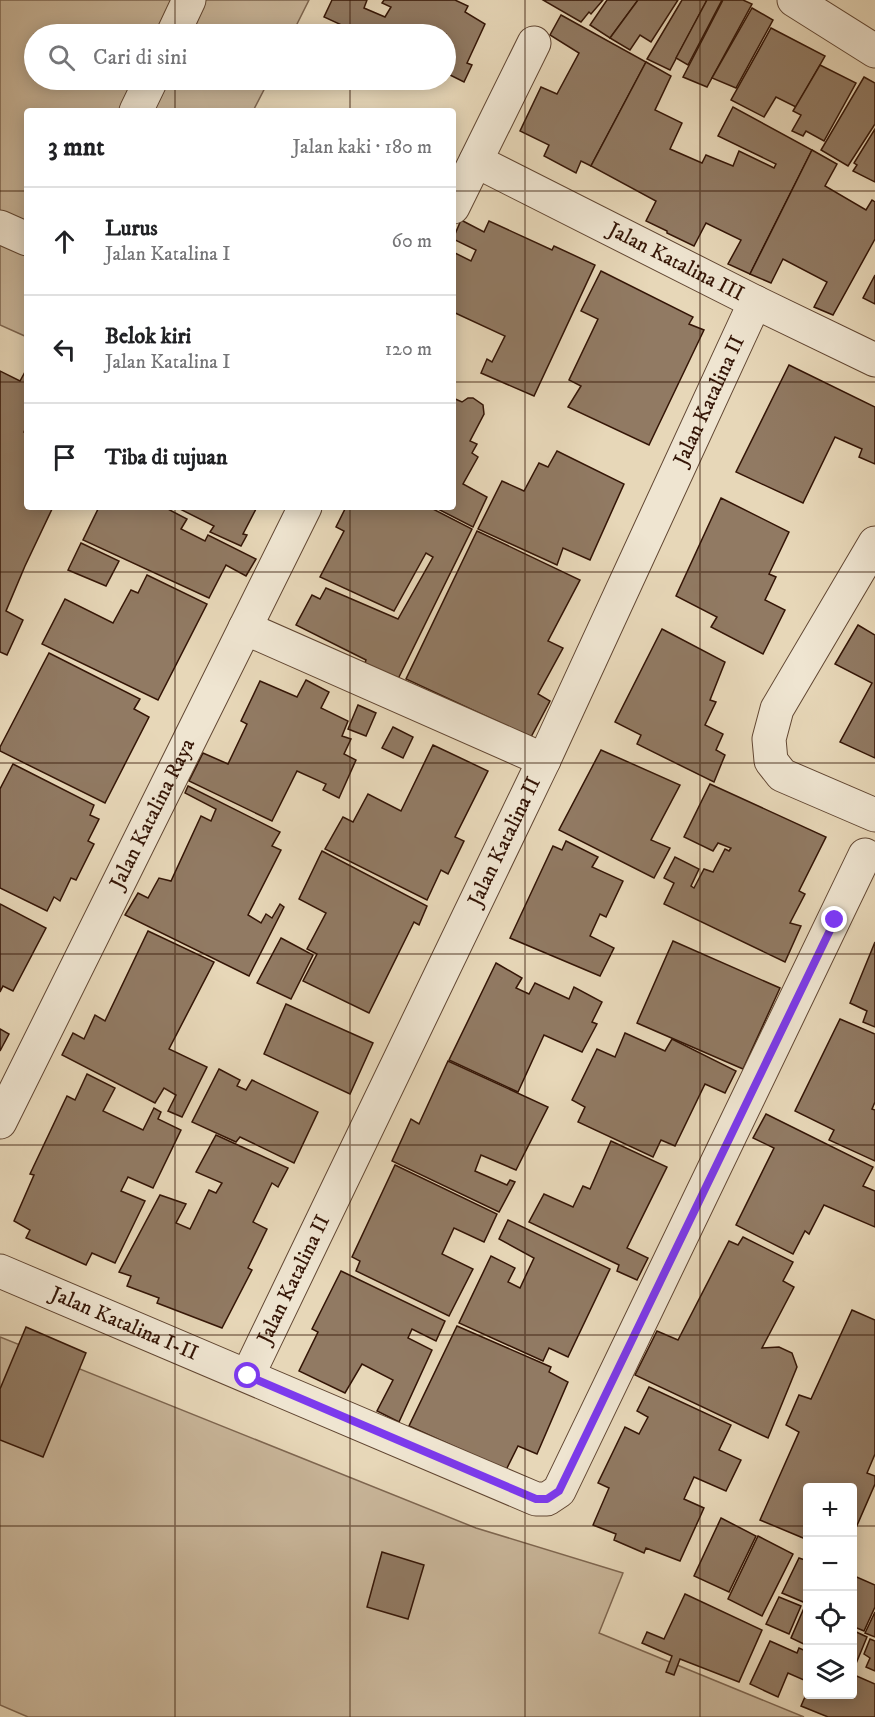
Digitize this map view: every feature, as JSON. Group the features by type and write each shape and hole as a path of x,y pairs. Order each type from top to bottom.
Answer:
{"street":[{"path":"177,24 189,0"},
{"path":"794,0 875,51"},
{"path":"456,201 534,43"},
{"path":"137,108 146,90"},
{"name":"Jalan Katalina III","path":"476,161 875,360"},
{"path":"0,227 24,238"},
{"name":"Jalan Katalina II","path":"248,1376 544,760 755,302"},
{"name":"Jalan Katalina Raya","path":"0,1122 304,510"},
{"path":"875,543 777,709 769,739 771,761 782,775 875,815"},
{"path":"245,628 544,760"},
{"name":"Jalan Katalina I-II","path":"0,1271 536,1499 553,1496 559,1491 866,855"}],"shaded area":[{"path":"0,0 309,0 297,24 24,24 24,90 264,90 255,108 24,108 24,336 0,325"},
{"path":"0,1337 476,1528 623,1573 599,1633 804,1717 28,1717 0,1705"}],"building":[{"path":"332,0 367,0 364,8 385,17 391,7 382,3 384,0 455,0 468,6 465,12 485,24 467,63 472,65 464,82 456,78 456,24 339,24 324,17"},
{"path":"543,0 603,0 581,22"},
{"path":"607,0 638,0 610,38 590,25"},
{"path":"638,0 678,0 651,42 640,35 630,50 610,38"},
{"path":"682,0 707,0 670,70 647,59"},
{"path":"707,0 722,0 688,65 676,58"},
{"path":"723,0 743,0 752,4 707,87 683,77"},
{"path":"752,8 773,20 736,88 712,78"},
{"path":"561,15 646,62 591,166 581,161 576,173 544,156 549,145 520,131 541,87 557,94 579,53 550,35"},
{"path":"771,28 825,56 796,107 776,97 764,117 731,100"},
{"path":"646,62 671,76 655,110 682,123 670,149 702,163 706,155 733,166 739,151 774,168 776,164 718,136 733,107 812,150 750,274 728,264 741,240 706,223 694,246 667,233 646,221 656,201 591,166"},
{"path":"820,65 856,83 824,141 806,131 803,136 792,131 801,115 793,111"},
{"path":"864,77 875,83 875,124 848,166 821,150"},
{"path":"875,129 875,182 853,171 857,165 854,163"},
{"path":"812,150 837,164 825,186 866,210 872,200 875,202 875,239 833,315 814,307 827,282 783,259 771,283 750,274"},
{"path":"461,220 484,232 489,221 552,250 554,246 595,265 534,396 481,373 487,359 492,362 505,336 456,313 456,254 471,261 476,250 456,240 456,232"},
{"path":"601,271 693,317 689,324 704,330 649,445 568,407 581,386 569,380 598,319 581,311"},
{"path":"875,275 875,304 863,298"},
{"path":"789,365 875,407 875,464 859,457 862,449 835,437 803,503 736,472"},
{"path":"0,371 20,381 24,374 24,510 52,510 6,611 23,620 7,655 0,652"},
{"path":"468,398 473,398 483,405 484,414 470,441 477,444 472,453 478,457 463,484 487,497 473,527 440,510 456,510 456,399 462,402"},
{"path":"557,451 624,484 590,560 563,548 557,565 478,529 502,481 524,491 539,463 548,467"},
{"path":"721,498 789,532 769,574 776,577 765,600 785,610 763,654 711,627 717,617 676,596"},
{"path":"98,510 170,510 187,519 181,529 205,541 208,535 256,559 246,576 226,565 209,598 83,540"},
{"path":"182,510 255,510 243,534 247,535 241,546 210,532 214,526"},
{"path":"344,510 435,510 472,529 398,679 365,663 366,660 296,625 312,595 320,599 326,588 398,619 433,557 426,553 394,611 320,577 344,531 336,527"},
{"path":"477,531 580,580 548,641 563,648 538,694 550,701 531,737 406,679"},
{"path":"81,543 119,561 106,586 68,570"},
{"path":"147,575 207,604 158,700 42,644 65,599 113,623 131,590 138,593"},
{"path":"858,625 875,635 875,758 840,742 872,683 835,664"},
{"path":"662,629 725,662 710,700 716,702 705,725 723,734 716,750 725,755 714,782 637,744 641,735 615,722"},
{"path":"49,653 140,699 134,709 149,717 105,803 0,751"},
{"path":"306,680 329,692 321,708 348,721 342,736 351,739 344,754 356,760 339,798 323,790 326,784 297,771 272,821 189,781 203,753 228,764 247,724 241,721 260,681 297,697"},
{"path":"358,705 376,713 366,736 348,729"},
{"path":"393,727 413,737 403,758 382,748"},
{"path":"433,745 488,771 455,837 464,841 448,874 441,870 427,900 325,849 343,817 353,822 368,794 401,811"},
{"path":"601,750 680,785 651,840 670,848 654,878 559,830"},
{"path":"13,764 94,805 90,815 99,819 88,841 94,844 76,880 71,878 60,901 54,897 47,911 0,888 0,789"},
{"path":"710,784 826,837 799,891 805,894 790,923 801,926 785,962 664,904 674,883 664,878 675,857 699,869 691,886 694,888 704,869 713,872 725,849 729,851 731,848 718,843 713,851 684,837"},
{"path":"188,786 280,832 272,846 281,850 248,915 261,923 266,914 272,918 280,904 284,907 249,976 125,915 138,893 148,898 159,878 171,881 201,816 211,821 216,809 185,793"},
{"path":"566,841 598,857 592,867 623,881 606,917 600,914 590,936 614,948 600,976 510,938 553,846 562,850"},
{"path":"322,851 427,906 419,925 414,922 369,1013 303,981 317,954 307,949 326,913 299,899"},
{"path":"0,904 46,928 13,991 3,986 0,992"},
{"path":"148,931 214,962 169,1049 207,1067 182,1117 168,1111 176,1095 164,1088 155,1103 62,1055 73,1033 84,1039 95,1015 105,1021"},
{"path":"281,938 313,955 291,999 257,983"},
{"path":"673,941 780,988 743,1069 637,1023"},
{"path":"875,942 875,1027 863,1022 867,1011 850,1003"},
{"path":"496,963 522,978 516,988 529,994 535,983 569,999 574,987 602,1002 592,1022 597,1024 582,1052 544,1035 518,1092 449,1060"},
{"path":"286,1004 373,1043 350,1094 264,1054"},
{"path":"840,1019 875,1034 875,1102 872,1109 875,1110 875,1161 829,1140 834,1130 795,1111"},
{"path":"0,1029 9,1034 0,1051"},
{"path":"625,1033 665,1051 672,1039 736,1071 725,1093 705,1084 675,1146 661,1140 653,1157 578,1122 585,1107 572,1100 597,1049 615,1057"},
{"path":"448,1061 548,1107 516,1170 481,1155 475,1171 507,1185 510,1180 515,1182 499,1212 392,1161 411,1119 419,1124"},
{"path":"219,1069 240,1080 237,1086 246,1090 252,1080 318,1112 294,1163 240,1137 236,1142 192,1122"},
{"path":"87,1074 115,1088 103,1111 143,1130 154,1108 161,1112 158,1119 181,1130 153,1188 128,1177 121,1191 145,1201 115,1263 92,1253 86,1265 26,1238 30,1230 14,1221 34,1175 30,1174 67,1096 75,1100"},
{"path":"766,1114 873,1167 863,1186 875,1191 875,1227 824,1205 809,1234 805,1231 793,1254 736,1225 774,1148 753,1138"},
{"path":"216,1135 288,1168 278,1187 272,1183 253,1222 267,1229 248,1268 252,1270 222,1328 157,1303 159,1298 127,1286 131,1276 119,1272 160,1195 186,1204 176,1223 190,1229 209,1190 216,1193 222,1183 196,1172"},
{"path":"611,1141 667,1167 627,1248 648,1258 637,1280 617,1271 619,1265 529,1222 544,1194 573,1207 583,1186 590,1189"},
{"path":"395,1165 497,1214 484,1242 454,1228 442,1254 473,1269 449,1316 356,1271 360,1261 352,1257"},
{"path":"508,1220 610,1269 568,1357 549,1348 543,1361 459,1323 491,1256 515,1268 508,1282 520,1288 534,1258 499,1239"},
{"path":"743,1237 793,1262 783,1281 794,1287 762,1348 779,1347 792,1353 797,1367 768,1438 635,1375 657,1331 678,1340 729,1241 738,1245"},
{"path":"341,1271 445,1321 436,1341 412,1329 408,1338 432,1350 399,1422 377,1411 393,1380 362,1364 345,1393 299,1371 318,1332 312,1329"},
{"path":"852,1310 875,1320 875,1454 867,1473 875,1476 875,1484 857,1525 857,1483 803,1483 803,1538 760,1520 799,1432 786,1425 799,1395 811,1399"},
{"path":"457,1326 551,1367 549,1372 568,1382 537,1454 518,1446 506,1470 409,1426"},
{"path":"26,1327 86,1353 43,1457 0,1440 0,1389"},
{"path":"649,1387 731,1425 719,1450 741,1460 726,1491 694,1477 684,1499 704,1508 680,1561 646,1548 644,1553 614,1540 616,1534 593,1525 609,1488 598,1483 625,1427 639,1434 648,1417 637,1411"},
{"path":"721,1518 756,1536 729,1592 694,1576"},
{"path":"758,1536 793,1554 762,1616 728,1599"},
{"path":"382,1552 424,1565 408,1619 367,1607"},
{"path":"799,1558 803,1559 803,1602 782,1593"},
{"path":"857,1577 875,1585 875,1607 864,1631 857,1628"},
{"path":"685,1594 762,1630 739,1682 680,1659 674,1675 666,1672 672,1656 642,1643 647,1632 664,1639"},
{"path":"779,1597 801,1606 789,1634 766,1624"},
{"path":"803,1610 803,1644 791,1638"},
{"path":"875,1612 875,1637 865,1633"},
{"path":"857,1632 867,1637 857,1661"},
{"path":"870,1639 875,1641 875,1671 866,1667 870,1658 864,1654"},
{"path":"770,1641 797,1653 799,1648 803,1650 803,1680 788,1673 778,1697 750,1684"},
{"path":"857,1676 875,1684 875,1717 828,1717 801,1706 804,1699 857,1699"}],"route":[{"path":"248,1376 536,1499 547,1499 553,1496 559,1491 835,920"}]}
